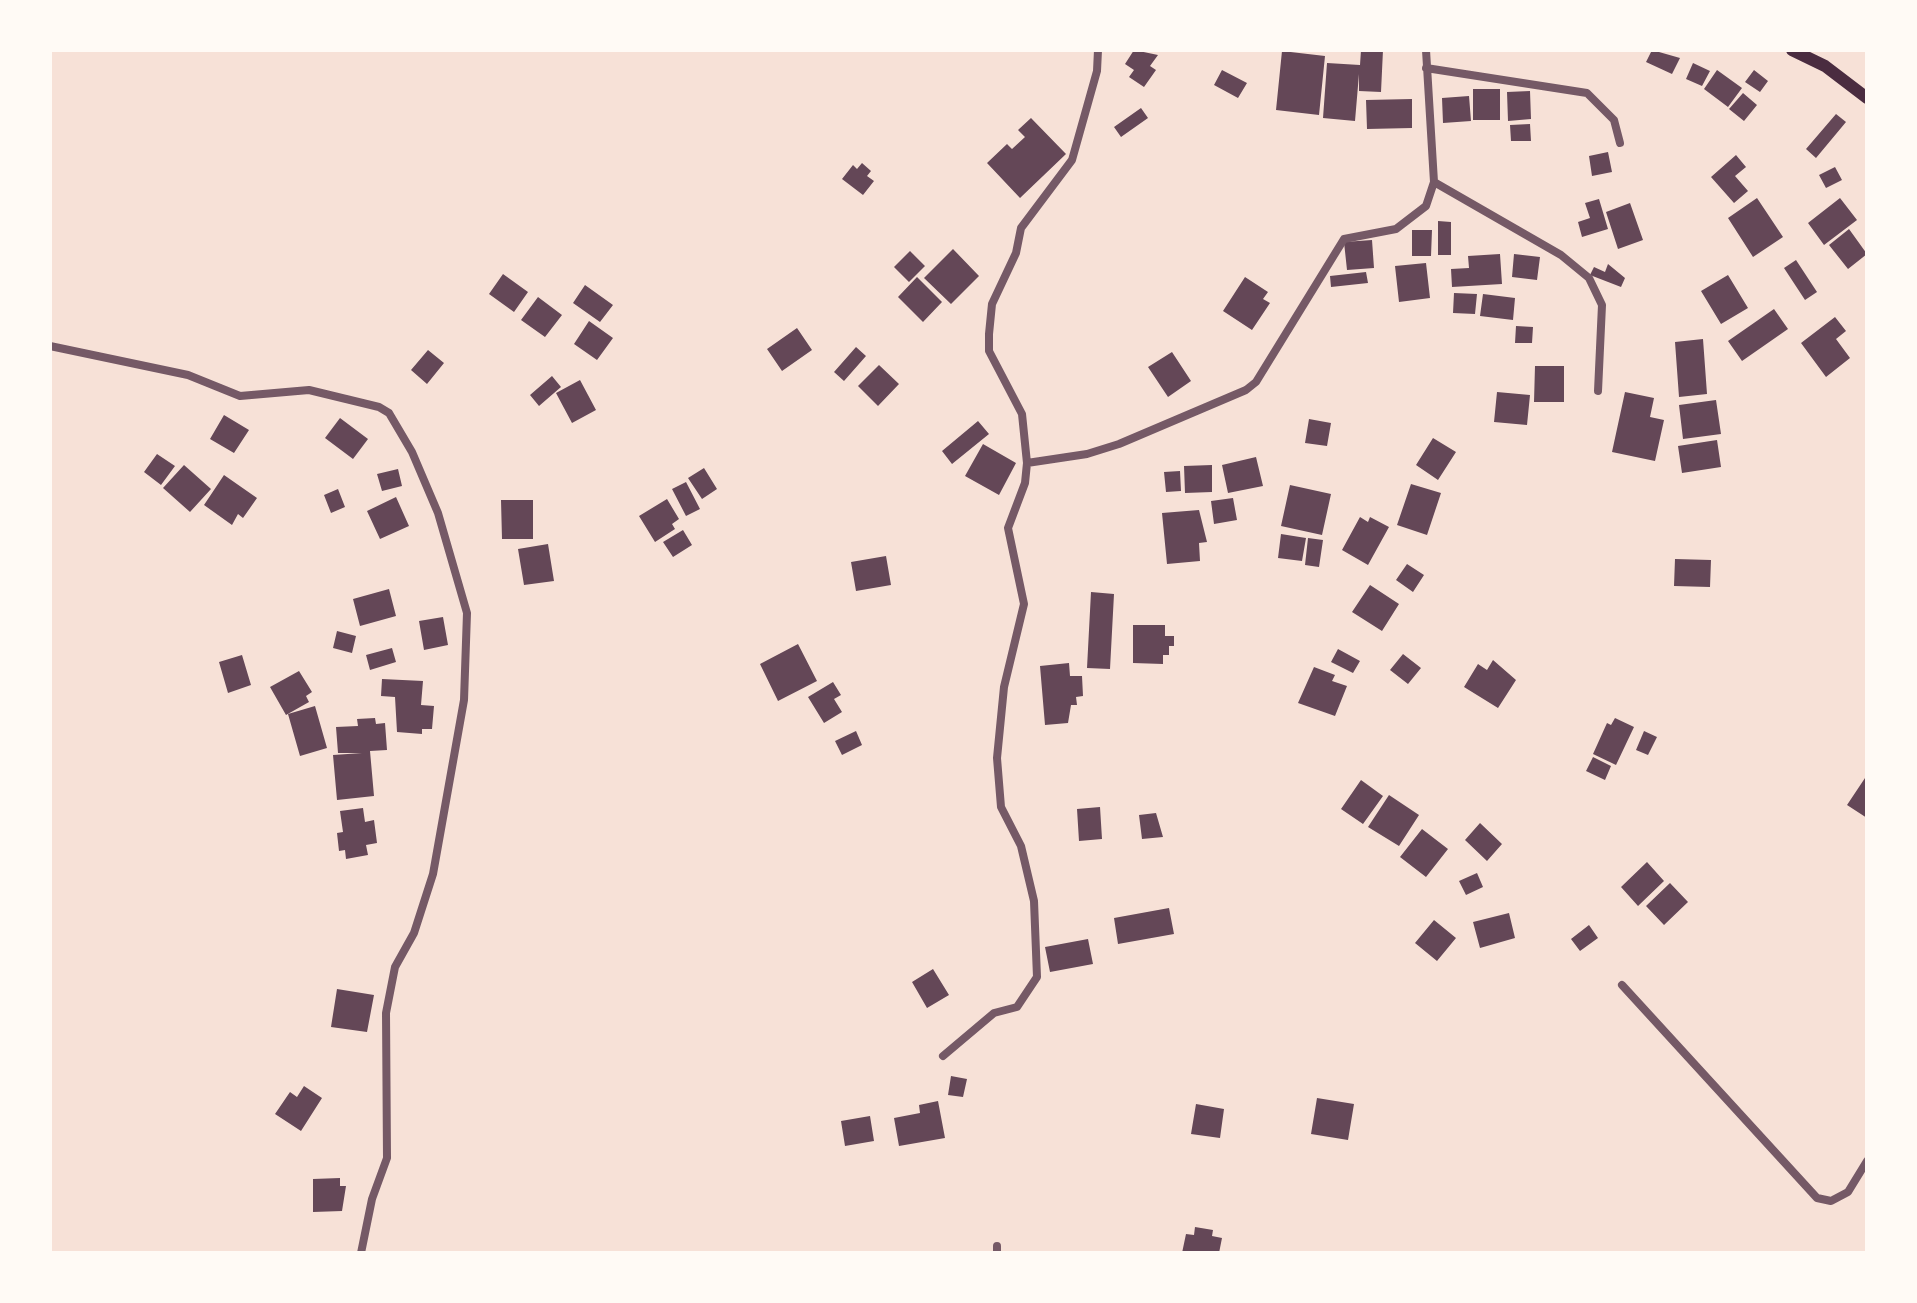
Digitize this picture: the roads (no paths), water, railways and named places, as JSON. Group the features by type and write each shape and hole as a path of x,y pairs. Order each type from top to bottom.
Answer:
{"main road":[{"path":"1792,50 1825,66 1867,98"}],"street":[{"path":"943,1056 994,1013 1017,1007 1037,976 1034,901 1020,846 1001,807 997,758 1004,687 1024,604 1008,528 1025,483 1028,462 1022,414 989,351 992,304 1016,254 1021,228 1072,160 1097,70 1098,50"},
{"path":"1028,462 1087,454 1119,444 1246,390 1256,382 1344,239 1396,228 1426,206 1434,182 1426,50"},
{"path":"1426,68 1587,92 1614,120 1620,143"},
{"path":"1434,182 1560,255 1590,278 1602,304 1598,392"},
{"path":"50,346 188,375 240,396 309,390 378,407 389,414 405,438 438,512 467,613 464,700 433,874 414,934 395,967 389,998 387,1158 372,1200 361,1253"},
{"path":"1622,986 1817,1198 1830,1201 1848,1192 1867,1160"}]}
